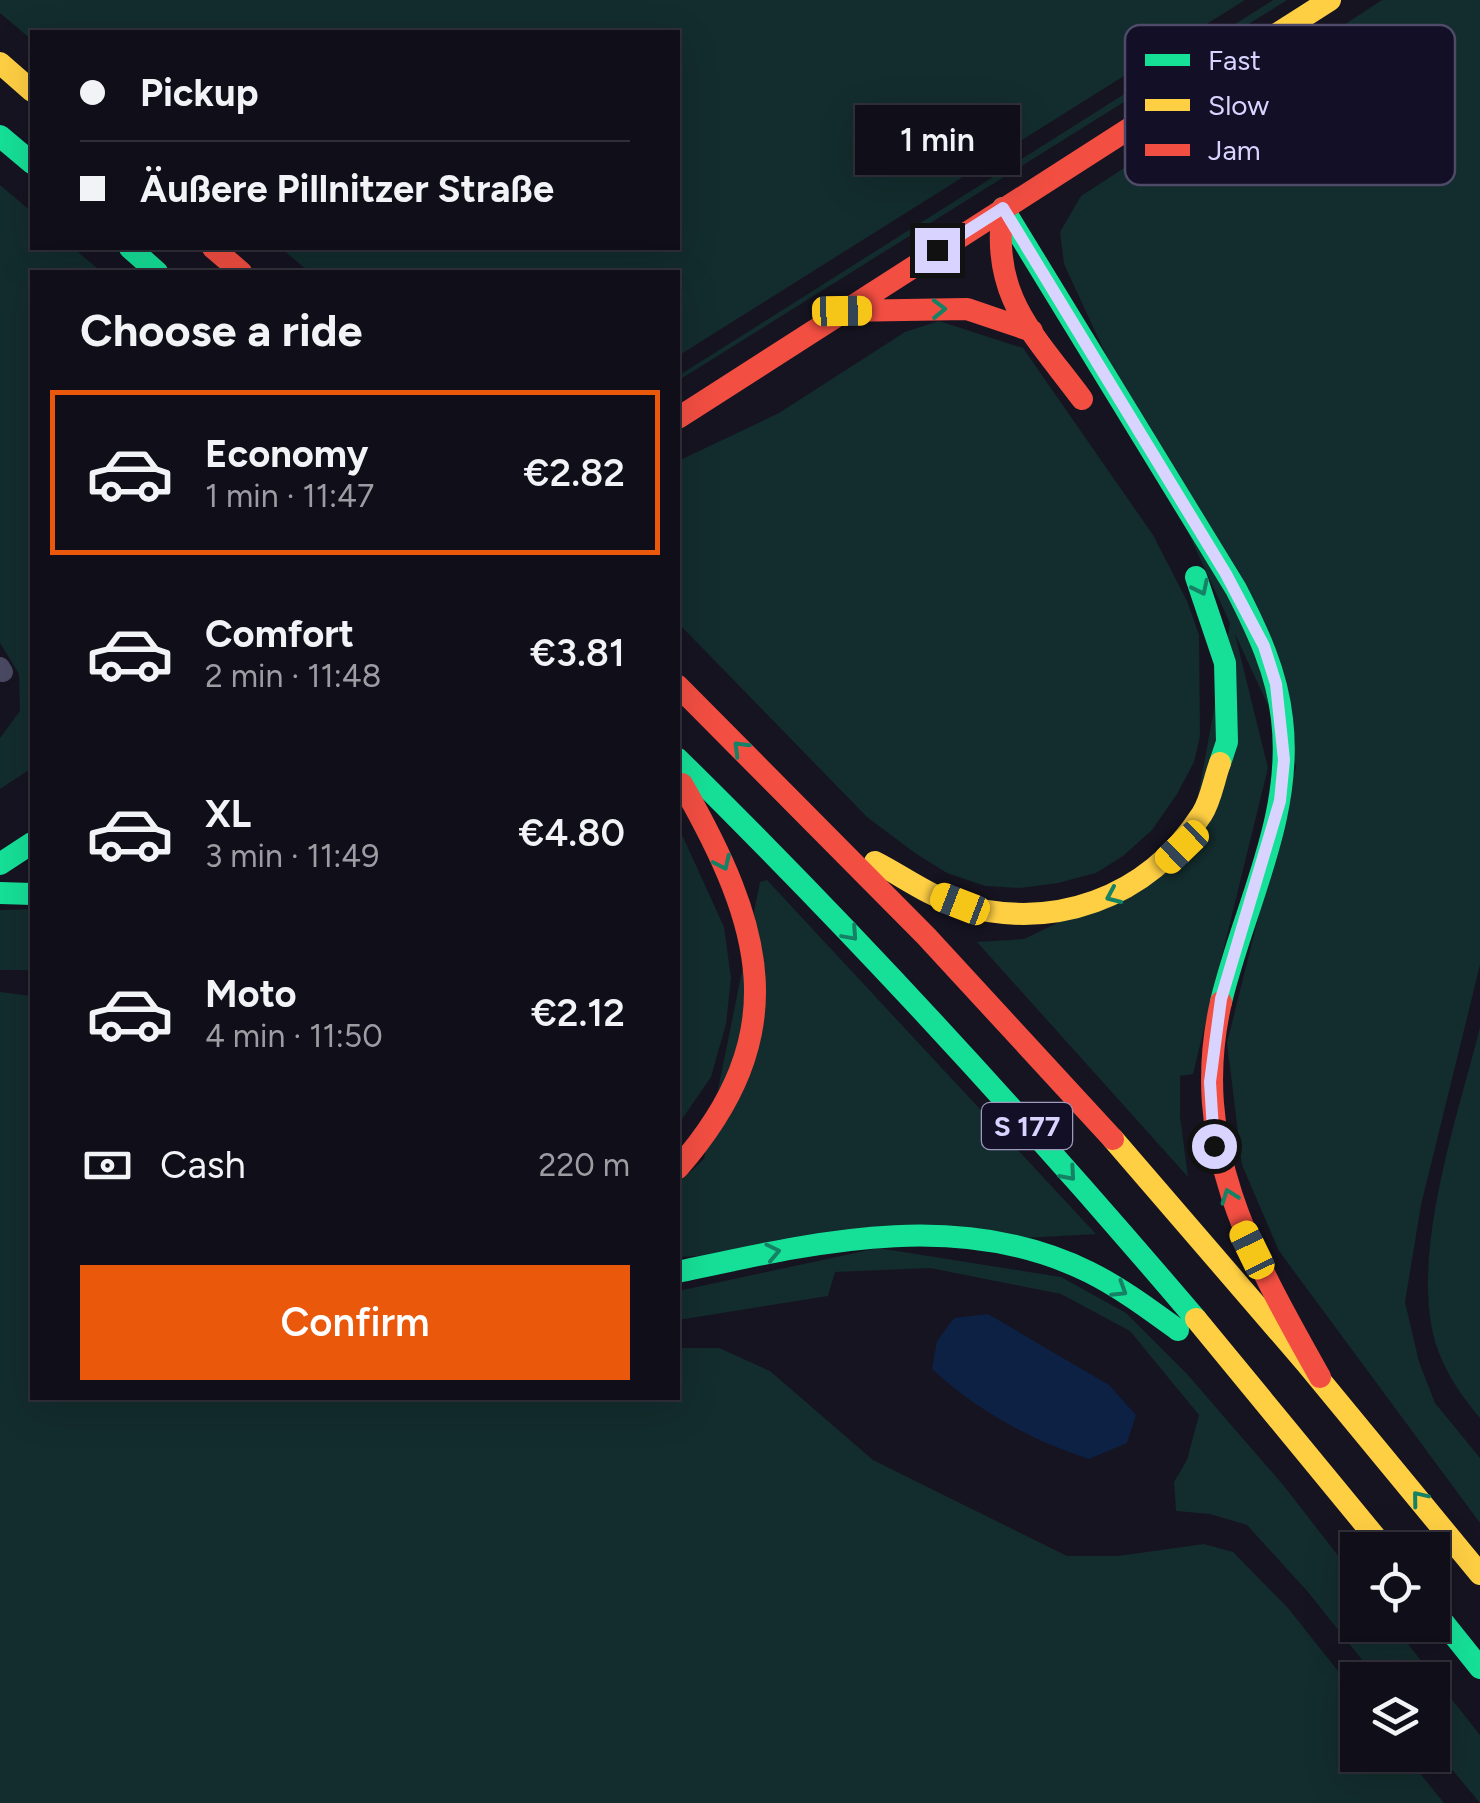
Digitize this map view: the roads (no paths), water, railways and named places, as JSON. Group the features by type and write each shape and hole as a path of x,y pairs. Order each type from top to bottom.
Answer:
{"main road":[{"path":"1291,25 1330,0"},
{"path":"0,63 30,90"},
{"path":"680,417 1125,130"},
{"path":"0,136 30,161"},
{"path":"1003,208 998,264 1012,301 1094,416"},
{"path":"1003,208 1226,574 1264,646 1276,684 1284,760 1280,801 1221,999 1214,1039 1210,1110 1214,1146 1240,1226 1320,1377"},
{"path":"132,250 156,270"},
{"path":"215,250 239,270"},
{"path":"842,311 967,309 1032,332"},
{"path":"802,809 886,870 920,889 996,912 1060,912 1094,904 1128,890 1158,870 1182,847 1203,817 1217,784 1226,745 1228,673 1219,634 1206,596 1181,552"},
{"name":"S 177","path":"680,688 1007,1022 1320,1377 1480,1574"},
{"name":"S 177","path":"680,760 785,862 1026,1125 1262,1396 1372,1532"},
{"path":"680,780 703,820 741,904 750,932 755,972 745,1056 732,1092 680,1166"},
{"path":"0,864 30,844"},
{"path":"0,893 30,894"},
{"path":"680,1272 817,1242 878,1234 934,1234 1029,1248 1077,1266 1121,1290 1262,1396"},
{"path":"1450,1630 1480,1668"}],"water":[{"path":"988,1314 1109,1385 1136,1415 1127,1443 1089,1459 1068,1452 986,1411 932,1369 937,1341 954,1318"}]}
